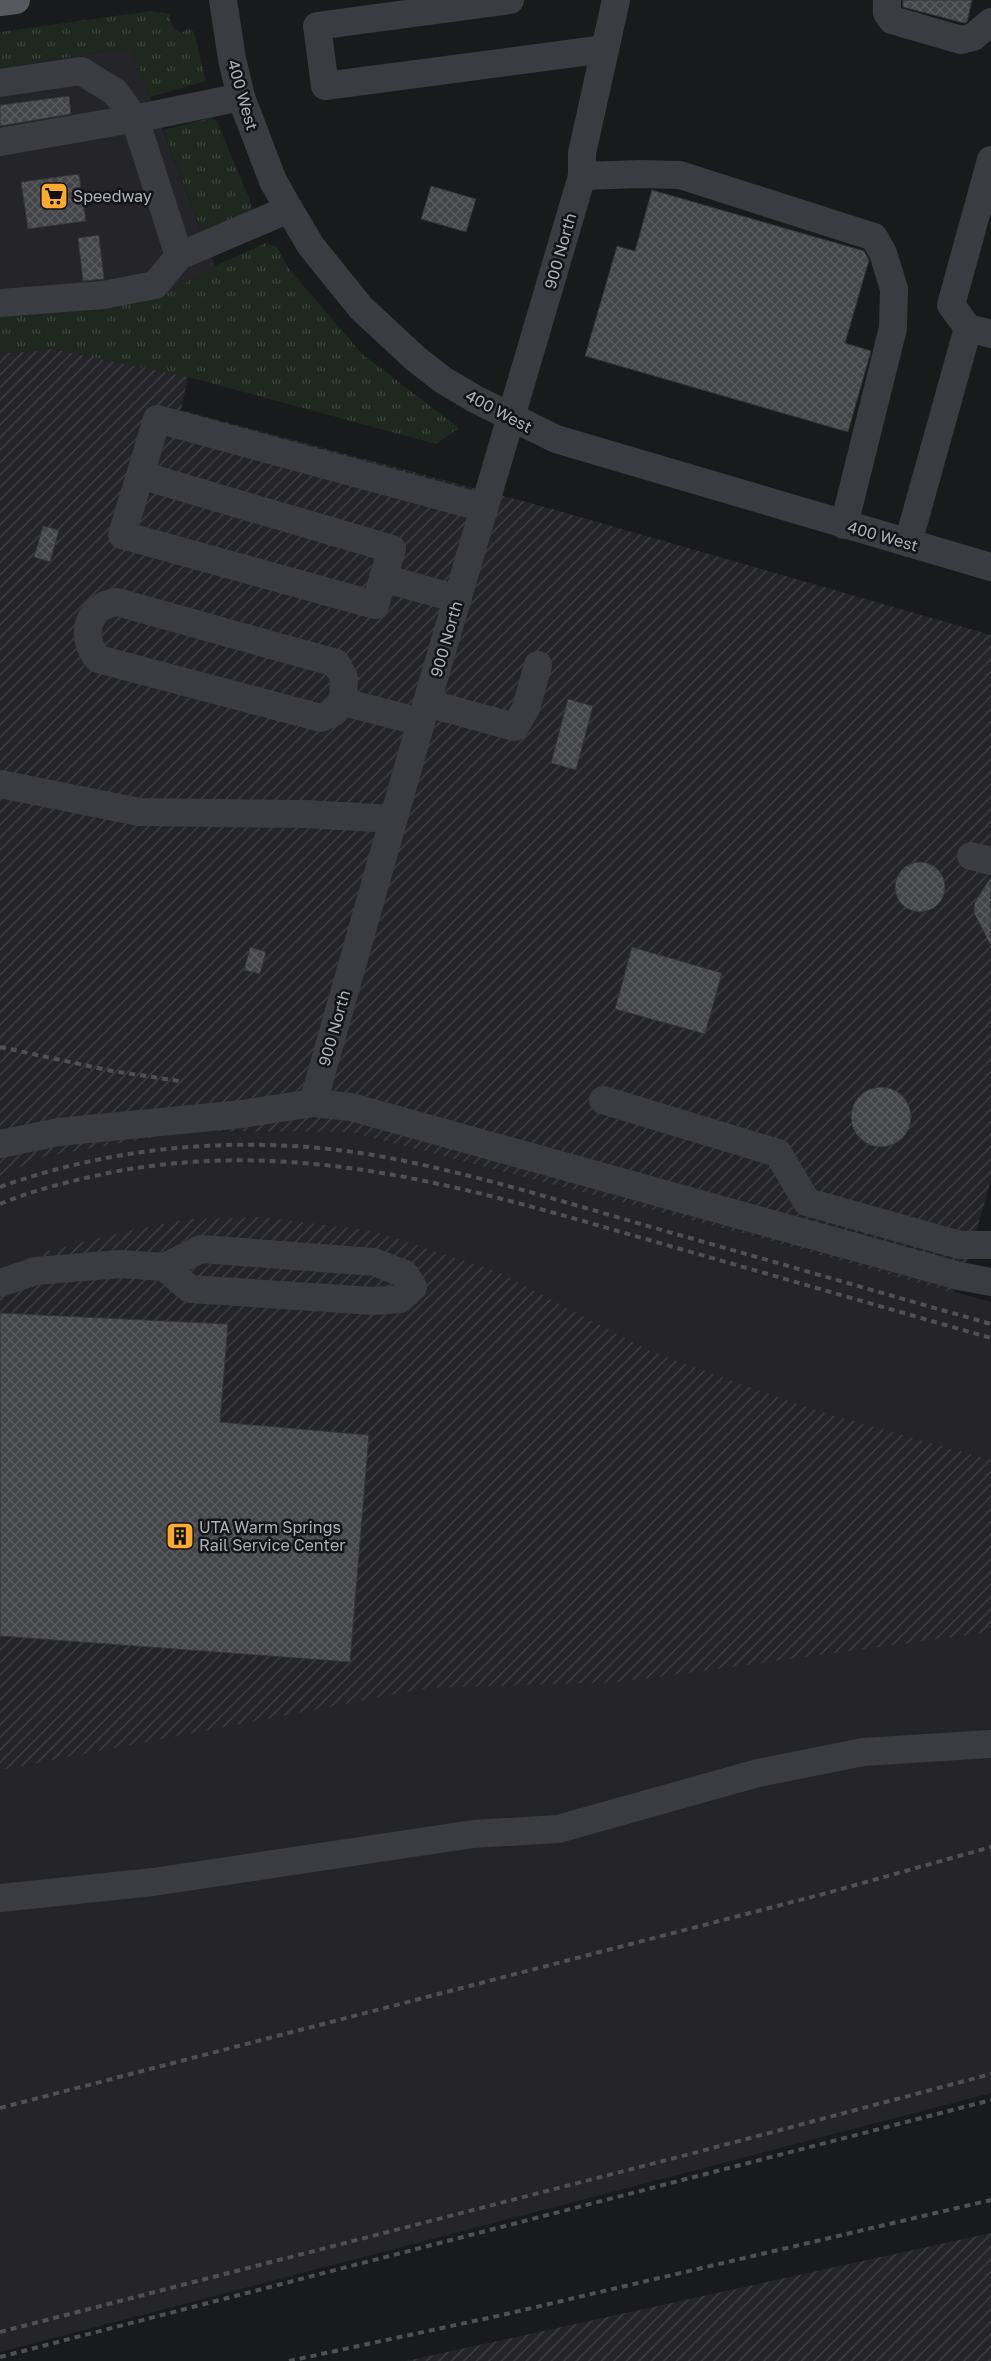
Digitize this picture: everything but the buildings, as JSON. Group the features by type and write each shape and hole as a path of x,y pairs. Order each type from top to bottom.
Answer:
{"main road":[{"path":"0,2 16,0"}],"street":[{"name":"400 West","path":"223,0 232,59 241,97 273,181 289,209 311,246 336,278 388,335 443,380 546,436 991,567"},
{"path":"510,0 317,26 325,86 605,49"},
{"name":"900 North","path":"313,1103 393,819 582,176 582,153 616,0"},
{"path":"887,0 887,13 892,20 961,40 974,38 991,22"},
{"path":"0,82 81,71 115,92 135,119 179,256"},
{"path":"0,142 135,119 241,97"},
{"path":"908,543 979,331 951,305 991,160"},
{"path":"582,176 680,175 874,236 883,254 894,289 893,328 844,525"},
{"path":"0,303 103,295 155,285 179,256 289,209"},
{"path":"140,475 392,549 375,605 122,535 140,475 157,419 484,508"},
{"path":"383,578 458,599"},
{"path":"117,602 336,663 344,678 343,702 334,712 321,718 98,659 90,649 86,637 90,620 106,603 117,602"},
{"path":"343,702 515,727 526,708 538,666"},
{"path":"0,784 139,812 305,814 393,819"},
{"path":"603,1100 778,1153 807,1202 960,1245 991,1245"},
{"path":"0,1144 59,1132 242,1114 313,1103 351,1107 959,1276 991,1282"},
{"path":"0,1283 36,1272 120,1264 164,1267 201,1249 374,1262 405,1274 413,1287 400,1298 374,1301 190,1289 164,1267"},
{"path":"0,1898 153,1882 473,1834 558,1829 758,1773 863,1752 991,1744"}],"shaded area":[{"path":"105,51 132,51 215,266 167,293 0,314 0,69"},
{"path":"53,349 188,377 181,410 552,509 991,635 991,1180 968,1260 954,1293 768,1240 349,1132 189,1131 43,1157 0,1176 0,354"},
{"path":"189,1131 349,1132 768,1240 991,1302 991,2093 0,2352 0,1176 43,1157"},
{"path":"261,1217 373,1231 498,1272 652,1352 814,1410 991,1460 991,1632 620,1682 428,1688 0,1770 0,1269 48,1251 127,1231 189,1219"},
{"path":"991,2233 991,2361 406,2361"}],"green space":[{"path":"151,11 170,14 172,26 181,33 189,28 194,32 206,81 150,97 132,51 104,51 0,69 0,32"},
{"path":"211,118 217,122 254,210 203,234 163,130"},
{"path":"266,243 277,247 289,269 362,354 459,428 436,444 188,377 53,349 0,354 0,314 167,293 215,266"}],"railway":[{"path":"0,1047 112,1071 179,1081"},
{"path":"0,1187 45,1172 139,1152 187,1147 236,1145 332,1149 379,1156 482,1179 991,1324"},
{"path":"0,1204 42,1189 84,1178 113,1172 183,1163 253,1160 321,1165 388,1174 522,1204 991,1338"},
{"path":"0,2108 827,1893 991,1847"},
{"path":"0,2332 690,2154 991,2074"},
{"path":"0,2357 991,2100"},
{"path":"289,2361 502,2315 991,2200"}],"place":[{"name":"Speedway","path":"54,196"},
{"name":"UTA Warm Springs Rail Service Center","path":"180,1536"}]}
